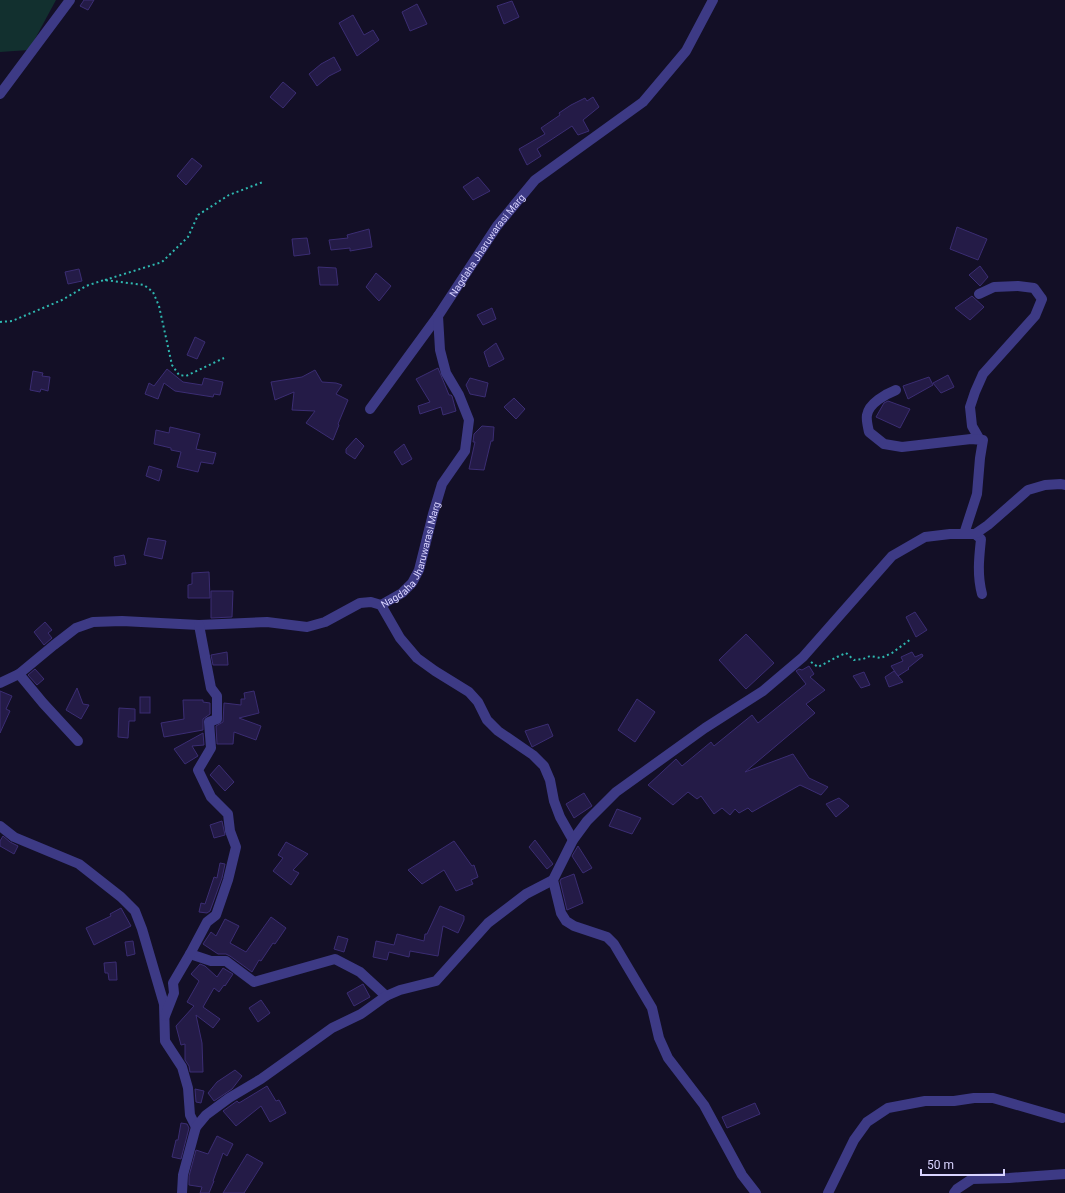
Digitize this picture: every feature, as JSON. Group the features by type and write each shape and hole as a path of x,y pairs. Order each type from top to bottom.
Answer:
{"street":[{"path":"0,94 70,0"},
{"name":"Nagdaha Jharuwarasi Marg","path":"573,840 560,817 554,801 550,780 544,766 533,755 492,726 487,720 478,702 469,692 417,658 400,638 382,605 402,593 412,583 419,570 432,514 442,484 465,451 470,420 459,395 446,373 440,350 438,316 497,226 536,180 643,102 686,51 713,0"},
{"path":"964,534 977,494 983,440 980,440 972,426 970,406 984,374 1034,316 1042,299 1034,288 1018,286 994,288 979,294"},
{"path":"370,409 438,316"},
{"path":"896,390 888,393 873,404 867,415 869,432 884,444 902,447 971,439 980,440"},
{"path":"182,1193 183,1175 196,1128 206,1115 229,1098 278,1067 332,1028 361,1014 386,996 400,990 436,981 488,922 526,894 553,880 573,840 587,821 616,792 706,728 763,691 803,657 892,556 925,537 950,534 975,534 988,525 1028,490 1045,485 1065,485"},
{"path":"975,534 981,539 978,582 982,594"},
{"path":"0,683 19,674 76,628 93,622 122,621 199,625 267,622 307,627 325,622 360,603 371,602 382,605"},
{"path":"165,1016 174,993 173,982 207,922 216,915 228,880 236,847 230,831 228,814 211,797 198,770 211,748 210,722 217,719 217,696 211,688 199,625"},
{"path":"19,674 78,741"},
{"path":"0,826 14,836 79,864 121,897 135,911 142,929 164,1004 165,1041 182,1067 188,1088 190,1115 196,1128"},
{"path":"553,880 561,913 566,921 574,926 607,937 614,944 652,1008 659,1038 668,1058 704,1105 742,1175 756,1193"},
{"path":"190,954 211,961 226,961 254,982 335,959 360,972 386,996"},
{"path":"828,1193 858,1134 867,1122 888,1108 925,1101 954,1101 974,1098 993,1098 1062,1118"},
{"path":"954,1193 957,1189 972,1179 1065,1174"}],"path":[{"path":"0,322 12,321 62,300 86,286 162,262 188,237 198,215 229,195 263,182"},
{"path":"104,280 144,285 153,292 159,306 172,365 179,375 186,376 224,358"},
{"path":"803,657 818,667 846,654 854,660 863,659 870,656 881,658 892,653 911,639"}],"green space":[{"path":"0,0 56,0 29,50 0,52"}],"building":[{"path":"84,0 94,0 88,10 80,6"},
{"path":"512,1 519,17 504,24 497,6"},
{"path":"417,4 427,24 410,31 402,12"},
{"path":"353,15 364,35 373,30 379,40 357,56 339,23"},
{"path":"334,57 341,70 329,76 317,86 309,74 321,64"},
{"path":"283,82 296,93 283,108 270,97"},
{"path":"593,97 599,107 583,120 589,131 578,135 572,126 537,149 541,156 527,165 519,149 545,134 541,128 560,115 559,113 585,98 587,101"},
{"path":"192,158 202,166 186,185 177,176"},
{"path":"478,177 490,191 473,200 463,187"},
{"path":"957,227 987,239 978,260 950,249"},
{"path":"369,229 372,247 350,251 350,248 331,250 329,240 348,238 347,235"},
{"path":"307,238 310,254 294,256 292,239"},
{"path":"980,266 988,277 980,286 969,275"},
{"path":"318,267 336,268 338,285 320,285"},
{"path":"79,269 82,281 68,284 65,272"},
{"path":"376,273 391,286 379,301 366,287"},
{"path":"972,296 984,307 970,320 955,308"},
{"path":"492,308 496,319 483,325 477,315"},
{"path":"195,337 205,342 197,359 187,355"},
{"path":"496,343 504,359 489,367 484,352"},
{"path":"438,368 449,395 452,396 456,411 443,415 441,407 420,414 418,406 430,402 416,379"},
{"path":"167,369 183,382 202,385 204,378 223,382 220,395 214,394 213,397 175,391 164,383 158,399 145,394 149,383 154,386"},
{"path":"315,370 322,382 342,385 336,394 348,400 333,440 306,423 315,411 292,410 294,392 275,400 271,382 302,377"},
{"path":"33,371 43,373 42,376 50,377 48,391 41,389 40,392 30,390"},
{"path":"948,375 954,387 941,393 933,383"},
{"path":"929,377 933,385 908,399 903,386"},
{"path":"470,378 488,383 485,397 470,394 466,385"},
{"path":"514,398 525,409 516,419 504,407"},
{"path":"888,401 910,409 900,428 876,417 884,403"},
{"path":"482,426 494,427 493,441 491,441 484,470 469,469 475,442 473,442 474,434"},
{"path":"170,427 200,434 196,449 216,453 213,464 201,462 198,472 177,467 181,452 154,444 156,430 169,433"},
{"path":"356,438 364,446 355,459 346,453 346,449"},
{"path":"404,444 412,459 402,465 394,452"},
{"path":"149,466 162,470 159,481 146,476"},
{"path":"148,538 166,541 162,559 144,555"},
{"path":"124,555 126,564 115,566 114,557"},
{"path":"209,572 210,598 188,598 188,585 192,584 192,573"},
{"path":"211,591 233,591 232,617 211,618"},
{"path":"915,612 927,630 916,637 906,617"},
{"path":"45,622 52,630 48,633 52,638 44,645 34,632"},
{"path":"746,634 774,663 746,689 719,660"},
{"path":"227,652 228,665 213,665 211,655"},
{"path":"912,652 915,657 922,654 923,656 908,668 909,669 898,676 891,666 903,661 901,657"},
{"path":"809,666 814,674 810,677 825,690 806,704 815,713 745,772 793,754 809,778 828,787 821,795 800,785 752,812 748,808 739,813 735,809 730,815 722,808 714,814 701,796 697,799 688,792 673,805 648,785 676,759 682,766 711,742 714,746 752,715 758,723 806,684 796,671 799,669 802,670"},
{"path":"35,669 44,679 37,685 28,675"},
{"path":"894,671 903,682 889,687 885,677"},
{"path":"864,672 870,685 861,688 853,676"},
{"path":"77,688 83,704 89,705 81,719 66,710"},
{"path":"0,691 12,696 6,709 10,711 0,733"},
{"path":"254,691 259,713 239,718 261,726 256,740 234,732 233,744 217,744 216,726 223,722 224,703 241,705 241,699 245,699 244,693"},
{"path":"140,697 150,697 150,713 140,713"},
{"path":"637,699 655,712 635,742 618,730"},
{"path":"183,700 203,700 203,702 210,703 210,714 203,719 203,730 164,737 161,723 184,719"},
{"path":"119,708 135,709 135,721 129,721 128,738 118,737"},
{"path":"548,724 553,736 532,747 525,731"},
{"path":"203,733 204,745 192,746 198,756 185,764 174,749"},
{"path":"219,765 234,782 225,791 210,775"},
{"path":"584,793 592,806 574,818 566,804"},
{"path":"839,798 849,806 836,817 826,804"},
{"path":"617,809 641,818 632,834 609,826"},
{"path":"222,821 225,835 214,838 210,825"},
{"path":"3,836 18,846 14,854 0,846 0,841"},
{"path":"535,840 553,864 547,869 529,847"},
{"path":"454,841 472,866 474,865 478,877 471,880 473,884 456,891 444,870 422,884 408,870"},
{"path":"286,842 308,854 293,870 299,873 291,885 273,871 283,858 278,855"},
{"path":"578,846 592,868 583,873 572,856"},
{"path":"220,863 225,864 222,878 210,911 207,913 199,912 201,903 205,904 214,877 217,878"},
{"path":"574,874 583,903 567,910 560,881 561,879"},
{"path":"440,906 464,916 464,920 458,933 443,926 438,956 410,951 409,957 389,952 387,960 373,957 376,941 394,945 397,934 424,941 425,934 427,934"},
{"path":"121,908 131,926 94,945 86,928 111,916 110,914"},
{"path":"271,917 286,928 275,944 273,943 261,961 259,960 252,972 230,956 226,954 218,954 203,944 211,932 216,936 225,919 239,926 230,943 246,952"},
{"path":"338,936 348,939 344,952 334,949"},
{"path":"133,941 135,954 127,956 125,942"},
{"path":"116,962 117,980 109,980 108,973 105,973 104,963"},
{"path":"200,964 205,966 217,977 223,968 233,974 219,992 214,988 203,1007 220,1019 213,1028 196,1015 202,1043 203,1072 190,1072 189,1066 185,1060 185,1044 181,1045 176,1026 194,1006 187,1002 199,981 191,974"},
{"path":"363,984 370,997 354,1006 347,993"},
{"path":"261,1000 270,1013 258,1022 249,1008"},
{"path":"235,1070 242,1076 232,1089 214,1101 208,1093 217,1082"},
{"path":"267,1086 276,1101 279,1100 286,1113 270,1122 261,1106 236,1126 223,1111 237,1101 239,1103"},
{"path":"195,1089 204,1091 201,1103 196,1102"},
{"path":"755,1103 760,1114 727,1128 722,1117"},
{"path":"181,1123 187,1124 189,1128 181,1159 172,1157 176,1140 178,1140"},
{"path":"217,1136 233,1144 227,1156 223,1153 209,1193 200,1193 202,1187 189,1185 189,1176 196,1150 208,1154"},
{"path":"247,1154 263,1163 244,1193 223,1193"}]}
